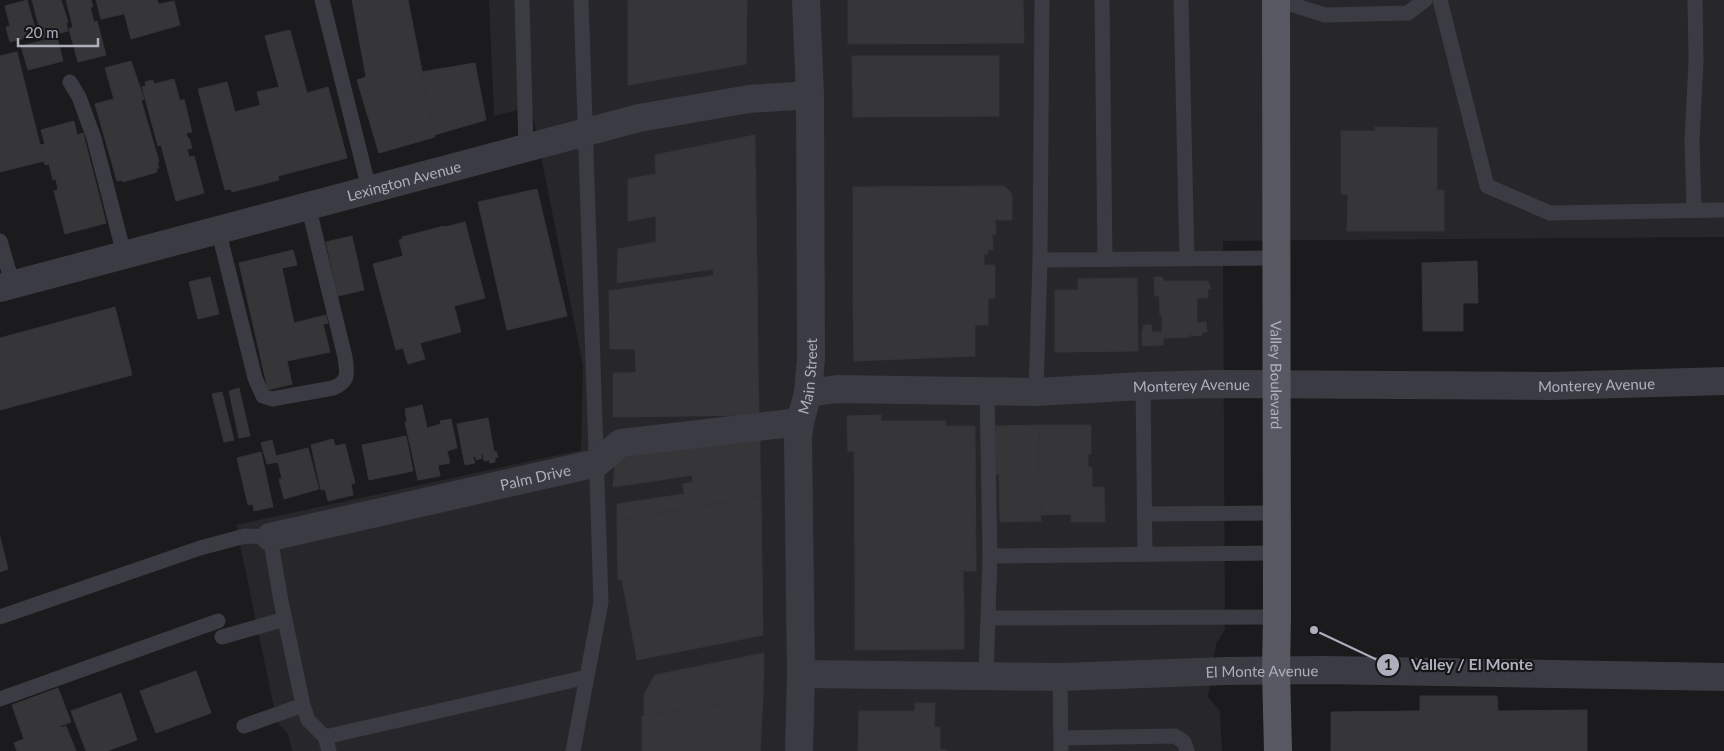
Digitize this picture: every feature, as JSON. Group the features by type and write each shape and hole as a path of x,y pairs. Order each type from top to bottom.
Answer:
{"main road":[{"name":"Valley Boulevard","path":"1277,0 1276,672 1278,751"}],"street":[{"name":"Main Street","path":"799,751 801,674 798,438 800,422 808,393 811,359 810,95 806,0"},
{"name":"Lexington Avenue","path":"6,286 639,118 749,99 810,95"},
{"name":"Monterey Avenue","path":"808,393 837,389 1036,392 1143,386 1276,384 1550,386 1724,381"},
{"name":"Palm Drive","path":"270,537 597,462 621,443 800,422"},
{"name":"El Monte Avenue","path":"801,674 1060,677 1227,671 1276,672 1324,670 1724,677"}],"lane":[{"path":"322,0 369,189"},
{"path":"522,0 526,147"},
{"path":"573,751 601,602 582,0"},
{"path":"1036,392 1040,260 1042,0"},
{"path":"1102,0 1105,259"},
{"path":"1181,0 1187,259"},
{"path":"1277,0 1325,15 1408,13 1425,0"},
{"path":"1440,0 1487,186 1550,213 1724,210"},
{"path":"1694,210 1692,140 1696,61 1695,0"},
{"path":"70,82 79,97 94,138 124,254"},
{"path":"218,229 255,378 263,396 272,399 333,388 345,380 347,373 345,357 308,205"},
{"path":"0,241 6,286"},
{"path":"1040,260 1276,258"},
{"path":"1143,386 1145,554"},
{"path":"986,676 990,556 987,392"},
{"path":"1146,514 1277,513"},
{"path":"0,617 200,548 246,536 270,537 284,619 303,705 308,720 327,744 587,677"},
{"path":"990,556 1277,553"},
{"path":"988,618 1277,617"},
{"path":"222,637 284,619"},
{"path":"0,698 218,621"},
{"path":"1060,677 1060,745 1175,736 1184,742 1187,751"},
{"path":"244,726 303,705"}],"shaded area":[{"path":"489,0 1724,0 1724,237 1223,241 1225,629 1216,644 1208,697 1220,711 1222,751 292,751 288,734 277,722 236,525 581,450 583,366 531,107 494,116"}],"building":[{"path":"27,0 37,35 10,42 6,27 10,26 5,6"},
{"path":"32,0 61,0 68,22 66,22 68,31 42,38"},
{"path":"66,0 91,0 93,7 90,7 94,22 97,21 106,55 78,62 69,29 73,27"},
{"path":"96,0 157,0 159,6 101,19"},
{"path":"352,0 408,0 435,137 379,153 357,80 366,77"},
{"path":"628,0 747,0 746,64 628,85"},
{"path":"848,0 1023,0 1024,43 848,44"},
{"path":"174,1 180,25 131,39 124,12"},
{"path":"290,30 307,93 328,87 347,158 278,176 257,92 279,87 265,36"},
{"path":"57,37 63,61 28,70 21,46"},
{"path":"17,52 44,161 0,172 0,56"},
{"path":"852,56 999,56 999,116 853,117"},
{"path":"131,61 144,99 141,100 159,162 157,162 159,168 156,169 157,172 123,182 122,180 117,181 95,104 114,99 105,68"},
{"path":"475,63 486,120 434,135 421,72"},
{"path":"174,79 180,101 184,99 192,132 186,133 192,148 187,149 189,157 194,156 204,193 176,201 161,145 158,146 142,87 146,86 145,82 153,80 154,84"},
{"path":"227,82 235,112 261,105 279,180 232,192 231,189 225,190 198,89"},
{"path":"74,121 77,135 83,133 106,223 65,234 54,191 58,190 56,179 53,180 49,164 45,165 40,145 45,144 41,130"},
{"path":"1375,127 1437,128 1437,191 1444,190 1444,231 1347,231 1348,195 1341,194 1341,131 1375,131"},
{"path":"755,135 757,269 714,276 713,269 617,283 618,249 656,242 656,216 628,221 628,179 656,174 655,155"},
{"path":"1004,186 1012,194 1012,220 995,220 996,234 853,236 853,187"},
{"path":"537,189 567,316 507,330 478,202"},
{"path":"465,222 485,298 454,306 461,332 420,343 425,359 408,364 403,348 396,350 373,264 403,256 399,240 403,239 402,237"},
{"path":"992,234 993,250 987,250 988,254 984,254 984,265 995,265 995,298 853,300 853,236"},
{"path":"352,236 364,290 338,296 326,242"},
{"path":"293,250 297,265 282,268 294,323 326,315 328,323 323,324 330,352 287,361 292,384 268,390 239,263"},
{"path":"1477,261 1478,303 1463,303 1463,331 1423,331 1422,263"},
{"path":"757,269 758,371 636,373 635,349 610,349 609,291"},
{"path":"210,277 219,314 198,319 189,282"},
{"path":"1154,277 1163,277 1163,281 1208,281 1211,289 1208,289 1208,298 1197,298 1197,323 1206,322 1207,332 1202,332 1202,335 1191,336 1192,332 1190,337 1163,338 1163,345 1142,346 1144,325 1151,325 1152,332 1162,332 1162,315 1160,315 1159,296 1155,296"},
{"path":"1137,278 1138,351 1055,352 1055,290 1078,290 1078,279"},
{"path":"988,298 988,325 975,325 975,356 854,361 853,300"},
{"path":"115,307 132,375 0,410 0,338"},
{"path":"758,371 759,415 613,417 613,373"},
{"path":"239,388 250,436 239,438 229,391"},
{"path":"222,392 234,440 224,442 212,394"},
{"path":"422,405 427,428 441,424 440,421 451,419 457,448 447,451 450,463 438,465 440,476 418,480 405,422 407,422 405,409"},
{"path":"881,415 881,421 946,421 945,426 975,426 976,571 855,571 854,451 848,451 847,416"},
{"path":"488,418 494,452 496,451 498,457 495,458 495,462 490,463 489,460 484,461 483,454 481,454 482,458 476,460 476,456 473,457 475,463 465,465 457,424"},
{"path":"1039,425 1091,425 1091,454 1088,454 1088,467 1092,467 1092,487 1104,487 1105,522 1071,522 1071,514 1040,515"},
{"path":"1039,425 1041,521 1000,522 995,426"},
{"path":"760,434 760,465 613,487 616,455"},
{"path":"406,436 413,471 369,480 362,445"},
{"path":"333,439 335,446 345,444 355,483 351,484 353,495 328,501 325,489 321,490 311,445"},
{"path":"272,440 276,456 308,448 319,489 284,499 279,479 282,479 278,462 267,464 261,443"},
{"path":"261,452 273,507 254,511 253,504 248,505 237,458"},
{"path":"760,465 761,496 617,520 617,504 684,494 683,484 693,482 692,475"},
{"path":"761,496 763,635 637,660 622,580 618,580 617,520"},
{"path":"0,537 8,569 0,572"},
{"path":"855,571 963,571 964,612 855,613"},
{"path":"964,612 964,649 855,650 855,613"},
{"path":"764,653 763,698 644,715 644,694 655,675"},
{"path":"196,671 211,713 156,733 140,691"},
{"path":"58,688 71,722 60,726 61,728 66,726 76,751 17,751 14,743 24,739 12,705"},
{"path":"121,693 137,740 107,751 86,751 71,711"},
{"path":"1420,696 1497,696 1498,711 1587,710 1587,751 1331,751 1331,712 1420,711"},
{"path":"763,698 760,751 642,751 642,716"},
{"path":"915,703 935,703 934,727 940,727 940,749 947,751 858,751 859,711 915,711"}],"place":[{"name":"Valley / El Monte","path":"1314,630"}]}
